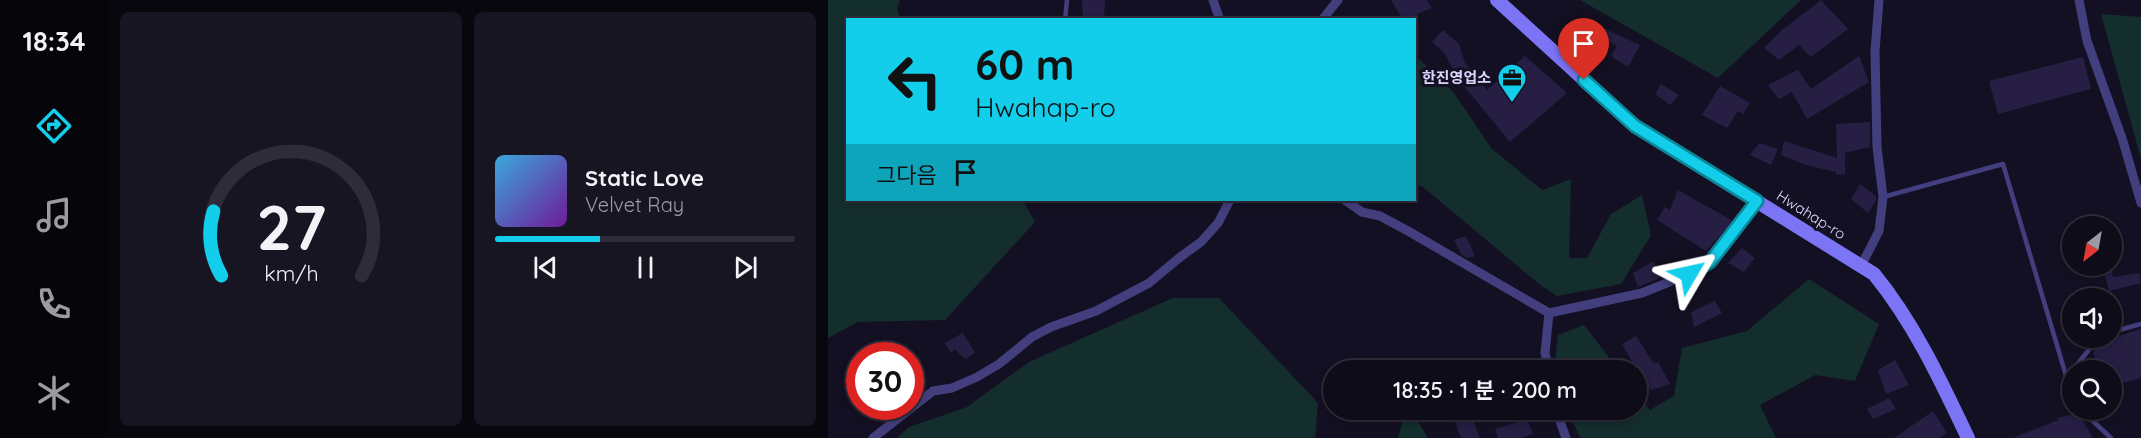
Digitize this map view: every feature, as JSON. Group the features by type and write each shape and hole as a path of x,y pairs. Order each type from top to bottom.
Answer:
{"main road":[{"name":"Hwahap-ro","path":"1497,0 1635,126 1874,274 1894,297 1939,375 1964,435"}],"street":[{"path":"1213,0 1219,18"},
{"path":"1324,18 1338,0"},
{"path":"1862,266 1879,231 1883,197 1877,147 1875,51 1879,0"},
{"path":"2079,0 2087,41 2122,138 2141,203"},
{"path":"873,438 933,391 952,388 977,377 999,364 1032,337 1051,327 1096,311 1149,283 1201,242 1218,223 1229,201"},
{"path":"1346,201 1362,212 1380,216 1408,231 1549,313 1642,293 1689,274 1710,262 1757,201"},
{"path":"1547,360 1545,353 1549,313"},
{"path":"1560,420 1566,438"}],"lane":[{"path":"1065,18 1067,0"},
{"path":"1883,197 2003,165 2062,363"},
{"path":"2122,329 2141,324"},
{"path":"2081,360 2090,348"},
{"path":"2091,420 2110,438"}],"green space":[{"path":"828,0 900,0 897,7 900,18 846,18 846,201 1024,201 1035,222 945,320 858,322 828,338"},
{"path":"1580,0 1801,0 1718,78"},
{"path":"2101,14 2141,17 2141,159"},
{"path":"1416,56 1454,93 1491,148 1542,190 1571,179 1569,258 1587,258 1611,214 1642,195 1651,235 1621,284 1557,296 1539,284 1423,187 1416,184"},
{"path":"1809,279 1879,324 1855,381 1815,375 1760,405 1776,438 1581,438 1571,420 1647,420 1647,406 1650,410 1674,396 1682,348 1747,331"},
{"path":"1173,298 1219,298 1318,403 1315,438 897,438 909,427 967,407 1029,362"},
{"path":"1584,325 1611,360 1555,360 1558,335"},
{"path":"1403,420 1417,420 1428,438 1398,438"}],"building":[{"path":"1082,0 1105,0 1104,18 1083,18"},
{"path":"1391,0 1427,0 1432,8 1417,14 1416,18 1402,18"},
{"path":"1821,0 1848,29 1811,57 1799,45 1779,60 1764,48 1782,30"},
{"path":"1578,26 1599,26 1640,45 1628,67 1611,56 1617,46"},
{"path":"1443,30 1459,44 1465,63 1487,90 1525,56 1567,93 1510,142 1459,80 1443,51 1432,42"},
{"path":"1859,56 1869,82 1807,119 1792,92 1779,99 1768,85 1798,70 1811,89"},
{"path":"2083,57 2091,89 1998,114 1989,81"},
{"path":"1661,84 1679,95 1670,105 1655,94"},
{"path":"1720,86 1750,103 1743,114 1738,111 1727,128 1702,115"},
{"path":"1870,122 1870,147 1845,153 1845,174 1836,175 1836,172 1806,165 1781,155 1784,141 1837,158 1836,124"},
{"path":"1759,143 1778,149 1771,165 1750,155"},
{"path":"1860,184 1876,196 1868,213 1851,199"},
{"path":"1678,190 1733,221 1706,251 1657,220 1665,207 1670,210"},
{"path":"1466,236 1475,256 1468,258 1462,255 1454,240"},
{"path":"1742,248 1755,258 1744,272 1728,263"},
{"path":"1654,261 1660,278 1638,287 1633,273"},
{"path":"2139,273 2141,283 2121,288 2108,288 2105,276"},
{"path":"1715,301 1722,313 1694,327 1691,312"},
{"path":"2141,329 2141,378 2122,383 2122,360 2095,360 2093,352 2096,348 2122,348 2122,335"},
{"path":"963,333 975,353 965,359 955,349 951,353 944,343"},
{"path":"1636,336 1654,364 1658,362 1670,384 1651,390 1647,385 1647,360 1631,360 1622,344"},
{"path":"1895,360 1909,385 1886,394 1878,370"},
{"path":"1889,398 1896,409 1873,419 1867,409"},
{"path":"1933,411 1947,433 1939,438 1894,438"},
{"path":"2057,418 2082,420 2093,438 2013,438 2058,420"},
{"path":"1455,420 1473,420 1480,438 1461,438"},
{"path":"1527,420 1533,434 1522,438 1498,438 1495,429"}],"place":[{"name":"한진영업소","path":"1512,104"}],"route":[{"path":"1584,80 1635,126 1757,201 1710,262 1689,274"}]}
